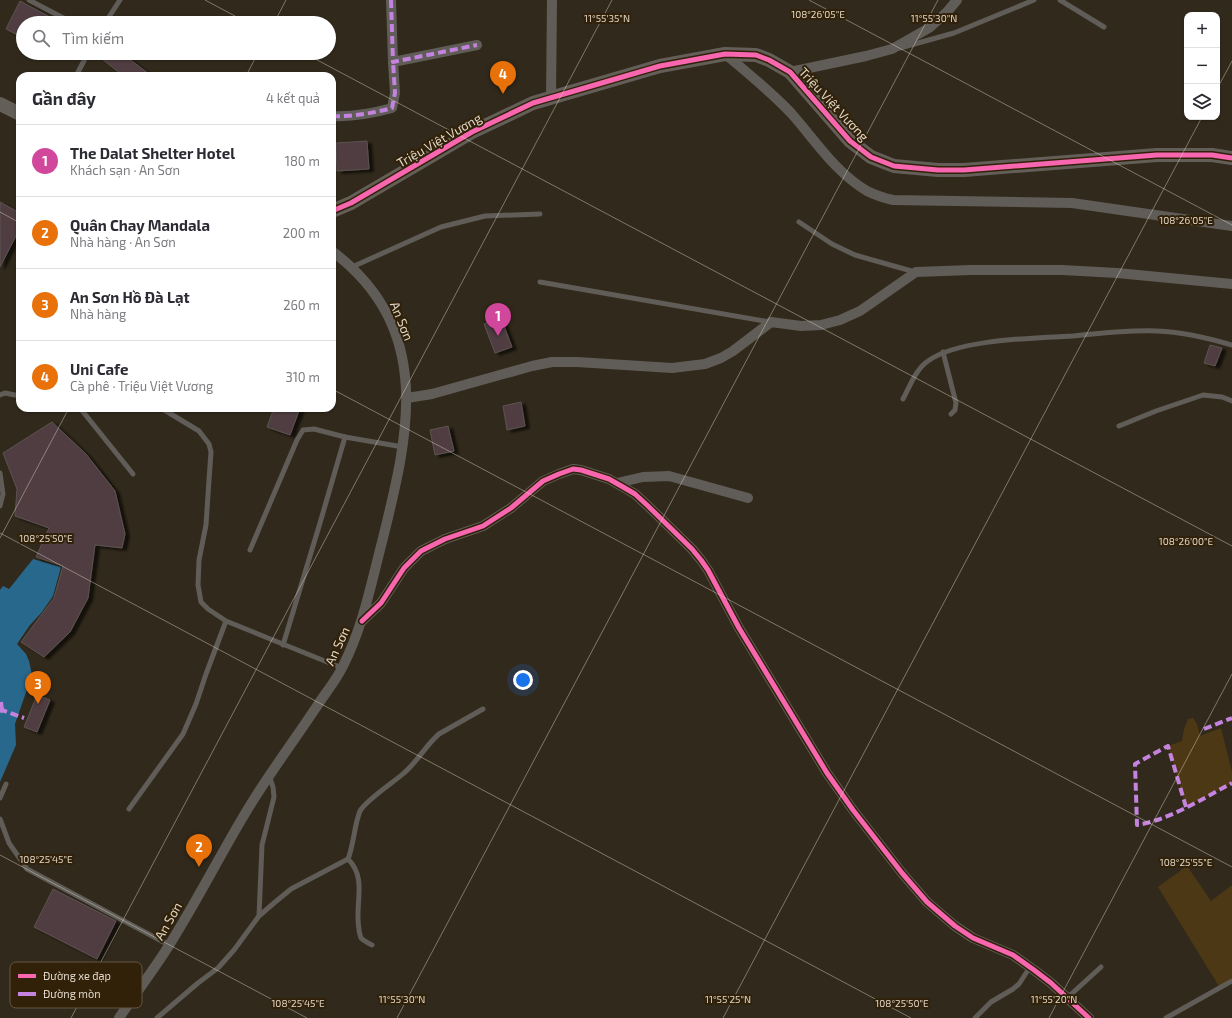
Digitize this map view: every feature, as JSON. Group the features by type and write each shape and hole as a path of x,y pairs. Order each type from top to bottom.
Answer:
{"street":[{"path":"336,116 392,108 395,93 391,0"},
{"path":"550,98 552,0"},
{"path":"790,72 892,49 929,28 947,12 957,0"},
{"path":"393,62 477,45"},
{"path":"725,54 754,78 790,113 843,174 868,192 882,197 893,200 1072,203 1232,226"},
{"name":"Triệu Việt Vương","path":"336,209 351,203 472,132 533,103 660,66 725,54 756,55 769,60 790,72 850,141 871,157 894,166 938,170 959,170 1157,154 1232,158"},
{"path":"0,104 16,112"},
{"name":"An Sơn","path":"142,984 169,945 269,775 309,719 342,668 362,621 403,447 406,424 406,398 403,362 392,322 382,304 352,267 336,254"},
{"path":"406,398 432,394 532,366 552,362 577,362 672,368 705,364 733,351 771,322 801,326 821,325 840,320 860,310 916,272 971,270 1062,270 1117,273 1232,284"},
{"path":"362,621 381,603 404,568 421,551 445,539 484,526 511,508 544,482 558,474 573,469 589,471 617,483 635,494 692,549 701,560 708,570 739,628 827,773 853,810 902,873 927,902 973,938 1013,956 1051,983 1085,1017"},
{"path":"617,483 643,477 669,476 748,498"},
{"name":"An Sơn","path":"119,1018 126,1008"}],"lane":[{"path":"29,0 60,16"},
{"path":"110,16 120,0"},
{"path":"892,49 906,47 954,33 1034,0"},
{"path":"1060,0 1104,28"},
{"path":"78,72 84,60"},
{"path":"352,267 441,227 485,216 540,214"},
{"path":"798,222 832,244 855,255 916,272"},
{"path":"540,282 771,322"},
{"path":"903,399 920,368 927,361 957,347 1012,340 1129,331 1159,331 1232,345"},
{"path":"944,352 956,403 955,410 951,414"},
{"path":"0,395 6,393 16,395"},
{"path":"1119,426 1156,411 1203,395 1222,397 1232,401"},
{"path":"83,412 133,474"},
{"path":"167,412 199,431 210,444 211,452 206,525 199,560 198,585 201,602 208,609 226,621 342,668"},
{"path":"250,550 297,440 304,430 314,428 345,437 403,447"},
{"path":"283,645 345,437"},
{"path":"0,473 3,494 0,506"},
{"path":"129,809 183,734 196,704 226,621"},
{"path":"157,1018 218,968 234,950 259,916 291,889 348,859 361,811 366,804 405,773 439,734 483,709"},
{"path":"259,916 262,845 274,797 273,787 269,775"},
{"path":"0,798 6,784"},
{"path":"0,819 10,843 27,869 169,945"},
{"path":"348,859 354,865 359,883 357,922 359,932 361,938 372,945"},
{"path":"1067,998 1101,967"},
{"path":"976,1018 992,1002 1013,990 1030,968"},
{"path":"1166,1018 1232,981"}],"shaded area":[{"path":"1193,718 1197,724 1200,736 1221,728 1232,772 1232,783 1186,807 1168,746 1182,741 1184,729 1188,719"},
{"path":"1187,866 1211,901 1232,885 1232,981 1220,988 1158,887"}],"water":[{"path":"33,559 61,567 53,596 17,644 26,654 32,675 15,724 16,745 0,782 0,590 3,586 9,589"}],"building":[{"path":"20,1 48,16 16,16 16,34 6,29"},
{"path":"103,60 130,60 147,72 119,72"},
{"path":"367,141 369,169 337,171 336,143"},
{"path":"0,202 16,211 16,236 0,267"},
{"path":"501,318 512,347 495,353 484,324"},
{"path":"1210,345 1222,348 1215,366 1204,363"},
{"path":"521,402 525,426 507,430 503,406"},
{"path":"273,412 299,412 290,435 267,427"},
{"path":"52,422 86,454 115,491 125,534 122,548 95,545 88,598 70,632 44,657 21,642 54,598 63,566 36,557 49,528 15,516 17,489 3,453"},
{"path":"448,426 454,451 435,455 430,430"},
{"path":"37,695 50,700 37,732 24,727"},
{"path":"53,889 116,921 97,959 34,927"}],"marked path":[{"path":"391,0 393,62 477,45"},
{"path":"336,116 378,112 392,108 395,93 393,62"},
{"path":"1,702 2,710"},
{"path":"0,712 2,710 24,718"},
{"path":"1204,729 1232,718"},
{"path":"1186,807 1168,746 1135,764 1137,825 1174,813 1198,802 1232,783"}],"cycle path":[{"path":"336,209 351,203 472,132 533,103 660,66 725,54 756,55 769,60 790,72 850,141 871,157 894,166 938,170 964,170 1157,155 1212,155 1232,158"},
{"path":"362,621 381,603 404,568 421,551 445,539 483,526 511,508 543,481 559,474 573,469 609,479 635,494 692,549 701,560 708,570 739,628 827,773 853,810 902,873 927,902 955,926 973,938 1013,955 1034,970 1051,983 1089,1018"}],"place":[{"name":"Uni Cafe","path":"503,94"},
{"name":"The Dalat Shelter Hotel","path":"498,336"},
{"name":"An Sơn Hồ Đà Lạt","path":"38,704"},
{"name":"Quân Chay Mandala","path":"199,867"}]}
